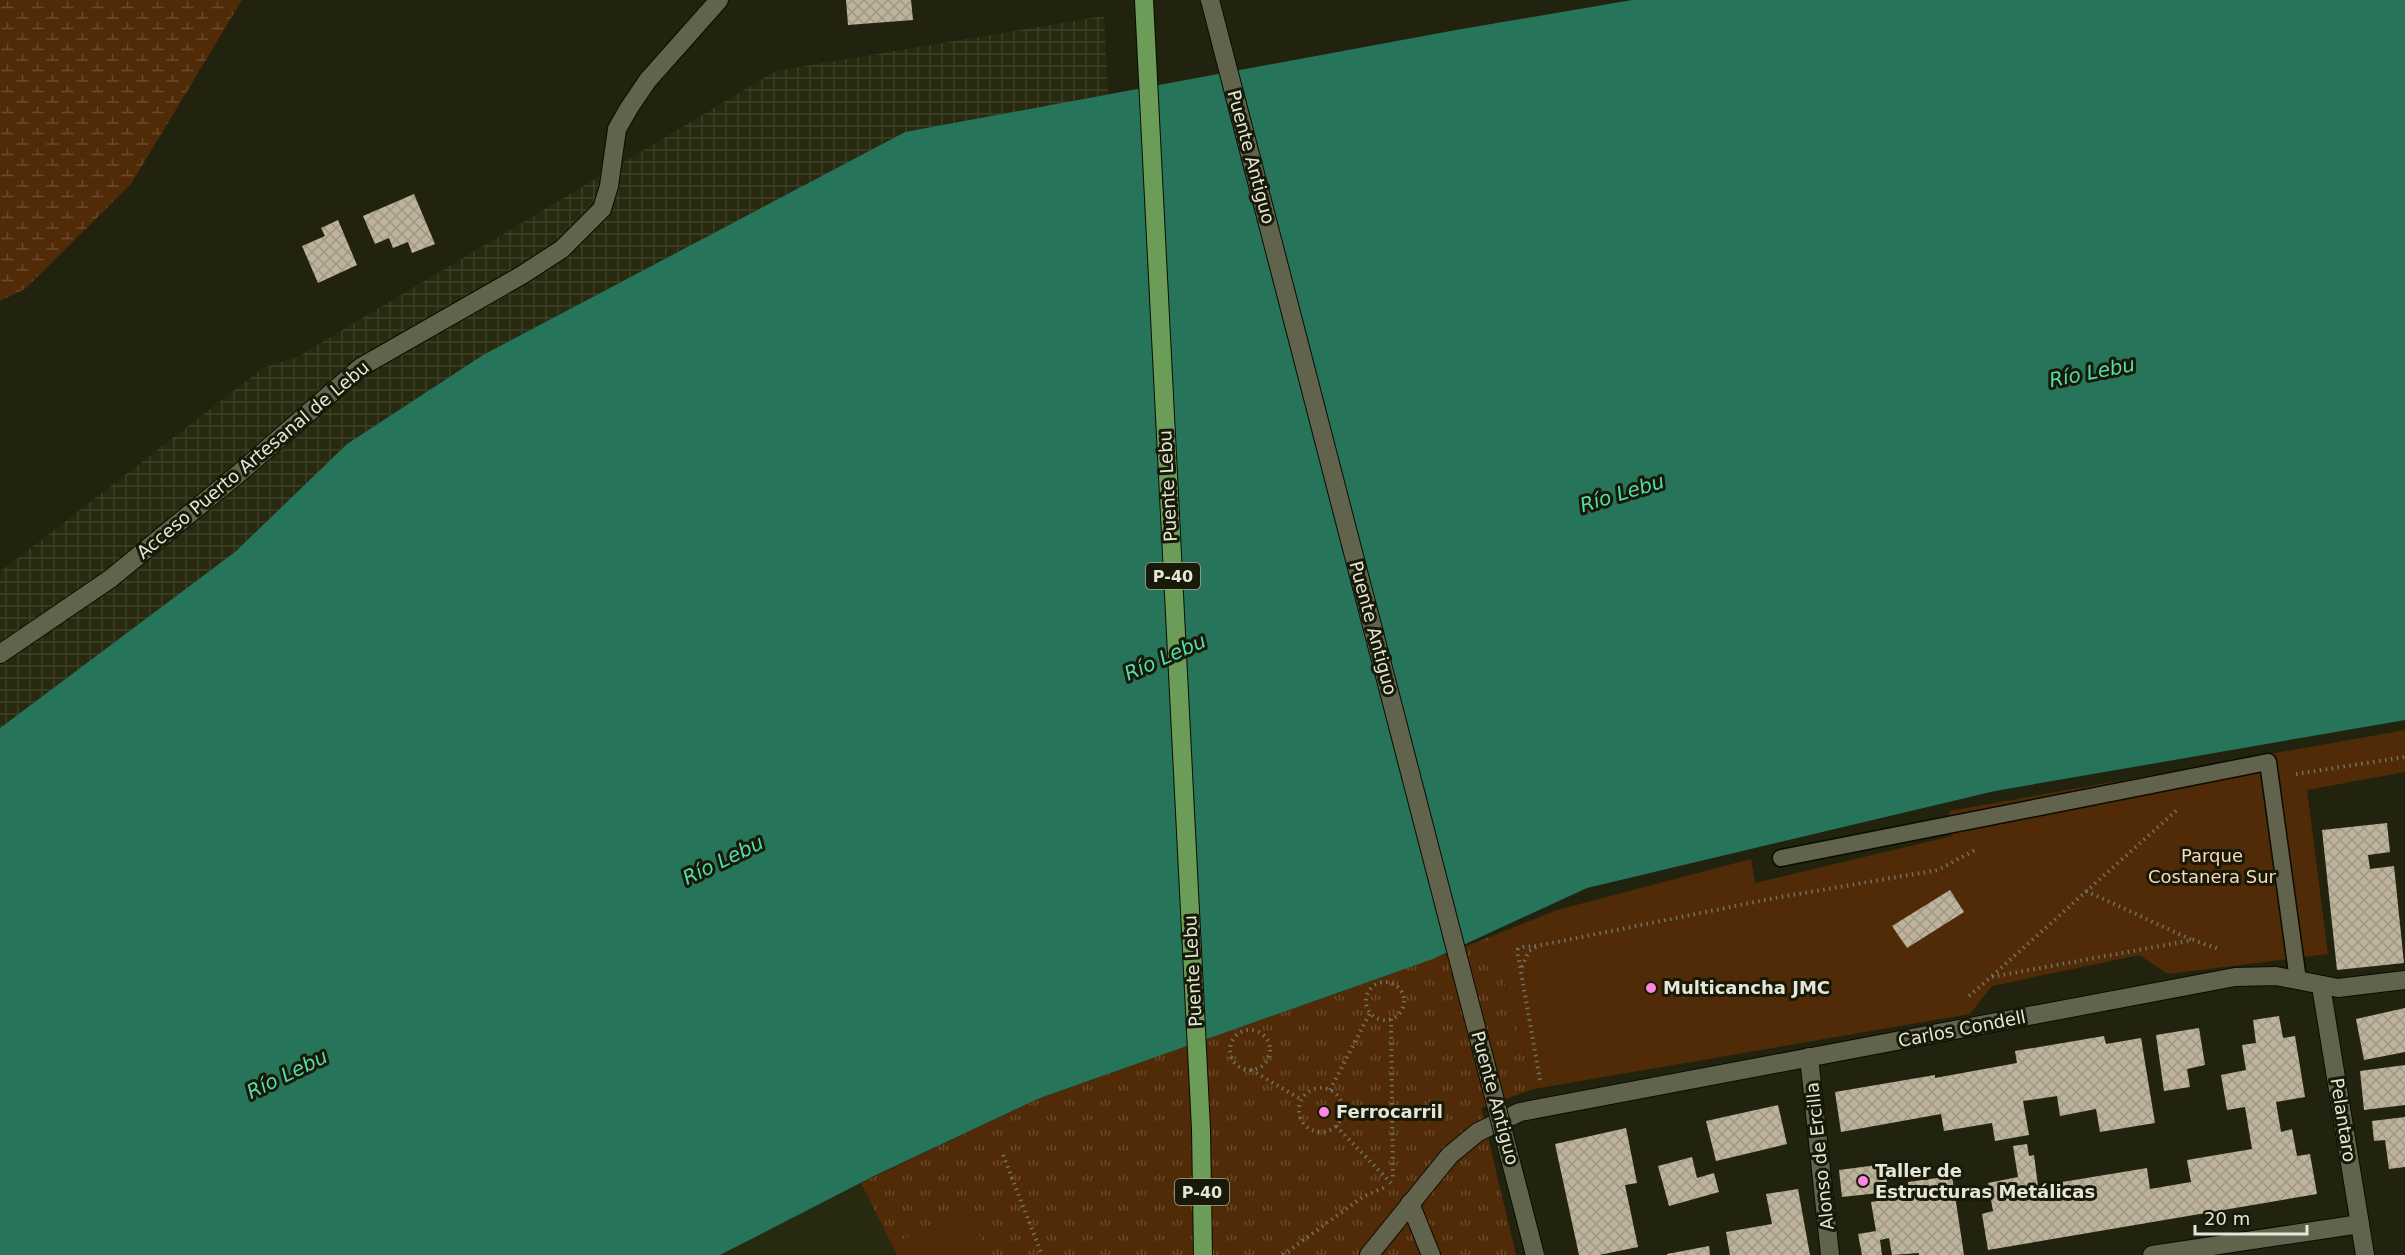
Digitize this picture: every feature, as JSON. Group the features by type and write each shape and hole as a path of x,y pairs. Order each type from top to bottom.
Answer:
{"main road":[{"name":"Puente Lebu","path":"1144,0 1201,1130 1203,1255"}],"street":[{"name":"Acceso Puerto Artesanal de Lebu","path":"0,654 110,579 237,475 361,367 522,275 562,249 602,209 609,186 617,129 629,108 648,80 719,0"},
{"name":"Puente Antiguo","path":"1210,0 1535,1255"},
{"name":"Carlos Condell","path":"1369,1255 1463,1142 1478,1132 1520,1112 2235,977 2276,976 2338,988 2405,980"},
{"name":"Pelantaro","path":"2320,986 2365,1255"},
{"name":"Alonso de Ercilla","path":"1809,1058 1830,1255"},
{"path":"1410,1203 1431,1255"},
{"path":"2152,1255 2360,1224"}],"lane":[{"path":"1781,858 2268,762 2298,980"}],"path":[{"path":"1991,977 2183,805"},
{"path":"2086,891 2193,940"},
{"path":"1521,970 1523,960 1529,951 1537,946 1523,947 1518,950 1521,970 1545,1107"},
{"path":"1380,982 1388,982 1399,988 1404,1000 1401,1012 1391,1019 1380,1020 1370,1013 1366,1001 1370,990 1380,982"},
{"path":"1330,1090 1370,1013"},
{"path":"1391,1019 1393,1184"},
{"path":"1251,1070 1263,1066 1267,1061 1270,1048 1264,1036 1252,1030 1239,1034 1234,1039 1230,1051 1231,1057 1239,1066 1251,1070 1302,1100"},
{"path":"1330,1090 1336,1094 1342,1106 1341,1120 1336,1126 1323,1132 1309,1129 1300,1117 1299,1110 1302,1100 1309,1091 1330,1090"},
{"path":"1336,1126 1393,1184"},
{"path":"1003,1155 1042,1255"},
{"path":"1283,1255 1364,1196 1393,1184"}],"shaded area":[{"path":"1104,16 1108,95 905,132 483,355 347,444 235,552 0,728 0,572 263,368 299,356 776,71"},
{"path":"861,1183 897,1255 720,1255 729,1249"}],"green space":[{"path":"0,0 242,0 131,184 25,289 0,301"},
{"name":"Parque Costanera Sur","path":"2405,730 2405,772 2307,790 2328,954 2168,974 2139,955 1992,986 1970,1014 1534,1089 1492,936 1557,910 1751,859 1755,883 1952,836 1949,811"},
{"path":"1492,936 1534,1089 1481,1108 1516,1255 897,1255 861,1183 1040,1098"},
{"path":"965,1207 989,1255 911,1255 903,1239"}],"water":[{"name":"Río Lebu","path":"1632,0 2405,0 2405,720 1995,791 1587,888 1433,959 1040,1098 874,1176 720,1255 0,1255 0,728 235,552 347,444 483,355 905,132 1456,30"}],"building":[{"path":"846,0 911,0 913,20 848,25"},
{"path":"414,194 435,244 412,253 408,242 393,248 389,238 375,244 363,216"},
{"path":"338,220 357,265 318,283 302,246 325,236 321,228"},
{"path":"2387,823 2390,852 2368,855 2370,869 2394,866 2404,963 2337,970 2322,830"},
{"path":"1950,890 1964,912 1907,948 1892,926"},
{"path":"2405,1008 2405,1052 2364,1060 2356,1019"},
{"path":"2279,1016 2283,1038 2295,1036 2305,1097 2276,1102 2281,1132 2292,1129 2297,1156 2310,1154 2317,1194 1988,1250 1982,1214 1993,1211 1988,1183 2018,1177 2013,1146 2027,1144 2029,1156 2034,1155 2038,1186 2147,1168 2150,1189 2191,1182 2187,1160 2252,1149 2245,1107 2227,1110 2221,1075 2246,1070 2242,1045 2256,1043 2253,1020"},
{"path":"2199,1028 2205,1065 2187,1069 2190,1087 2164,1091 2156,1035"},
{"path":"2104,1036 2106,1044 2141,1038 2155,1123 2100,1132 2096,1109 2060,1116 2057,1096 2023,1101 2029,1135 1995,1141 1992,1123 1944,1131 1941,1114 1841,1132 1835,1092 1935,1075 1935,1078 2017,1063 2015,1051"},
{"path":"2405,1065 2405,1105 2364,1110 2360,1071"},
{"path":"1778,1105 1787,1144 1716,1161 1706,1121"},
{"path":"2405,1117 2405,1167 2389,1169 2385,1140 2374,1141 2372,1121"},
{"path":"1626,1128 1637,1183 1625,1185 1638,1247 1599,1255 1579,1255 1555,1144"},
{"path":"1692,1157 1697,1178 1714,1173 1719,1192 1669,1206 1658,1166"},
{"name":"Taller de Estructuras Metálicas","path":"1885,1164 1888,1192 1842,1197 1839,1170"},
{"path":"1952,1176 1964,1255 1919,1255 1919,1253 1892,1255 1889,1238 1880,1240 1882,1255 1862,1255 1858,1234 1876,1231 1871,1202 1910,1196 1908,1182"},
{"path":"1798,1189 1810,1255 1730,1255 1726,1232 1772,1224 1766,1194"},
{"path":"1709,1246 1710,1255 1667,1255 1667,1254"}],"place":[{"name":"Multicancha JMC","path":"1651,988"},
{"name":"Ferrocarril","path":"1324,1112"},
{"name":"Taller de Estructuras Metálicas","path":"1863,1181"}]}
